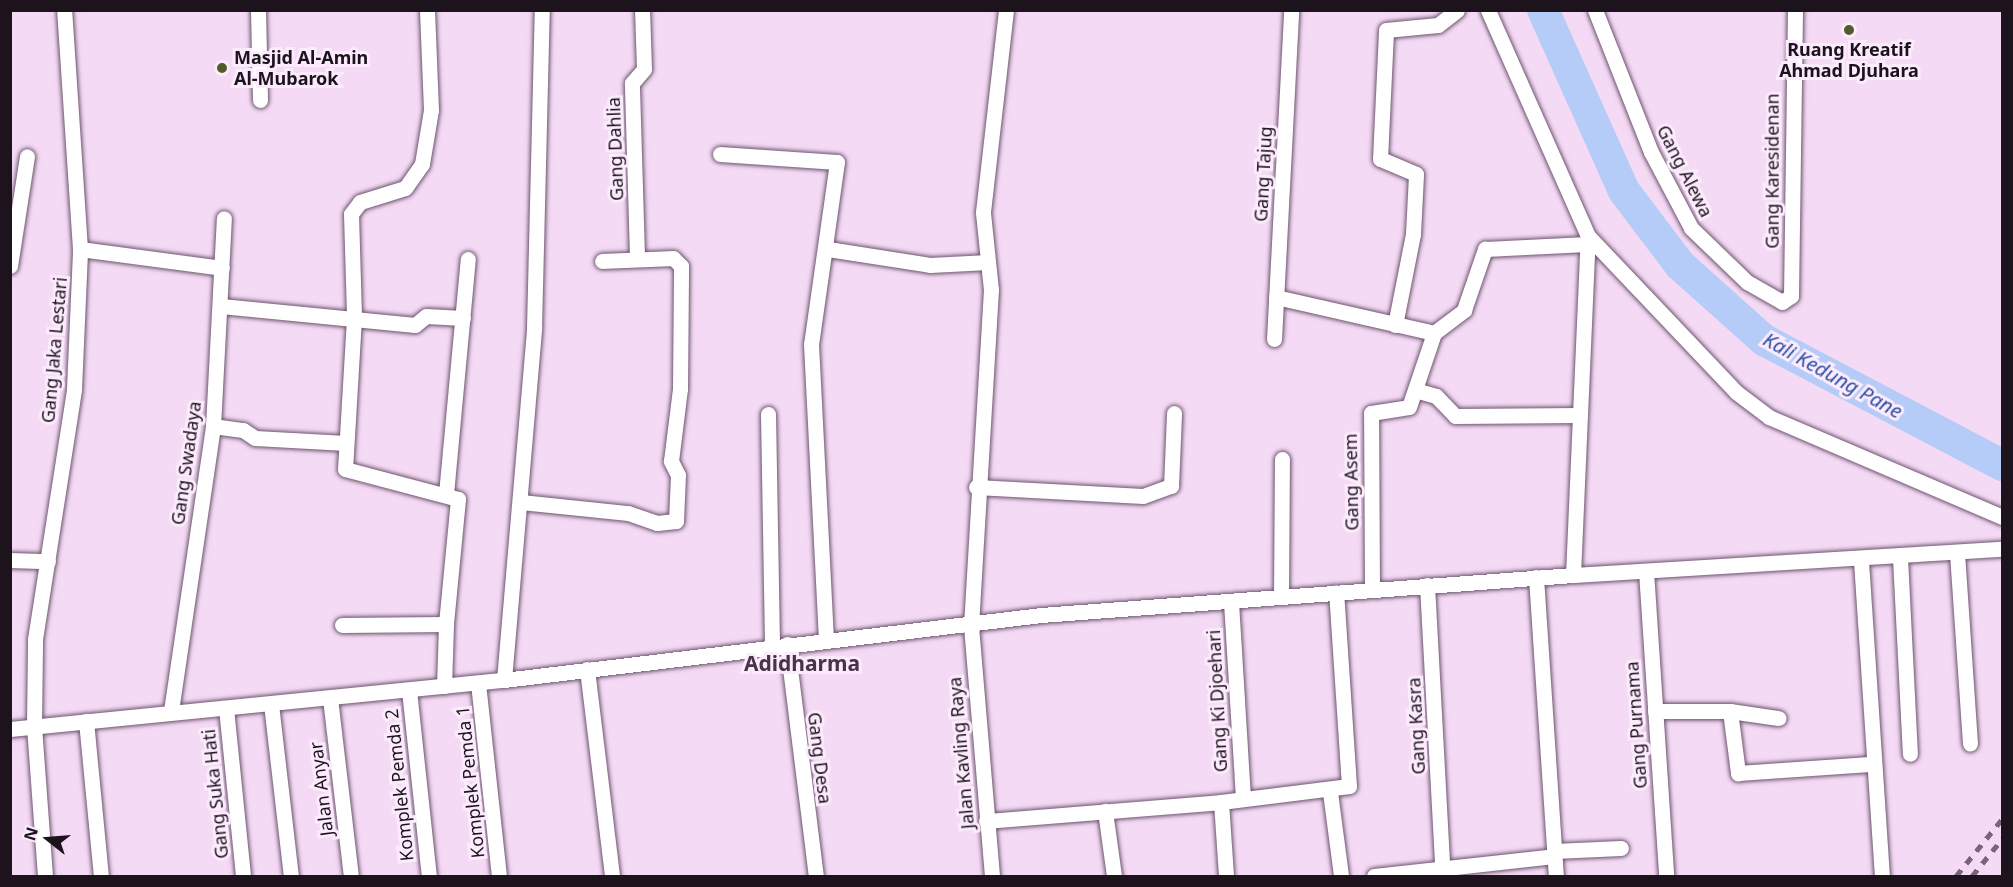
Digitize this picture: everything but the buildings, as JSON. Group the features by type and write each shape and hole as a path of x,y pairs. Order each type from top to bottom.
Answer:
{"street":[{"name":"Gang Jaka Lestari","path":"45,876 34,726 35,639 74,389 80,249 64,10"},
{"path":"258,10 260,100"},
{"path":"427,10 431,110 422,164 405,188 360,202 351,214 354,318 346,443 347,473 446,494 459,503 446,624 444,686"},
{"path":"504,680 535,322 542,10"},
{"name":"Gang Dahlia","path":"638,256 632,83 644,69 642,10"},
{"name":"Jalan Kavling Raya","path":"992,876 971,626 976,487 991,290 983,212 1006,10"},
{"name":"Gang Tajug","path":"1274,339 1291,10"},
{"path":"1395,325 1417,182 1413,169 1380,159 1386,30 1438,25 1457,10"},
{"path":"1488,10 1588,240 1736,392 1769,417 2002,517"},
{"name":"Gang Alewa","path":"1595,10 1652,152 1691,228 1767,297 1782,302 1791,296"},
{"name":"Gang Karesidenan","path":"1791,296 1795,10"},
{"path":"720,154 837,162 828,249 811,344 826,638"},
{"path":"10,266 27,156"},
{"name":"Gang Swadaya","path":"171,711 213,426 224,218"},
{"path":"1276,297 1434,333 1464,310 1485,249 1588,240"},
{"path":"1573,575 1588,240"},
{"path":"80,249 222,268"},
{"path":"828,249 930,265 988,262"},
{"path":"521,502 628,513 657,523 676,520 678,475 672,461 680,389 681,266 673,258 638,256 602,261"},
{"path":"446,494 468,259"},
{"path":"221,306 415,325 426,316 463,318"},
{"name":"Gang Asem","path":"1372,589 1369,417 1378,410 1406,410 1434,333"},
{"path":"1415,390 1436,396 1455,417 1580,415"},
{"path":"976,487 1143,496 1171,486 1174,413"},
{"name":"Gang Desa","path":"768,414 779,645 816,876"},
{"path":"213,426 243,430 255,438 346,443"},
{"path":"1281,597 1282,459"},
{"path":"10,729 171,711 271,704 478,683 826,638 971,626 1104,609 1231,602 1536,577 1861,561 2002,549"},
{"path":"1957,553 1970,744"},
{"path":"1900,558 1910,754"},
{"path":"10,560 48,561"},
{"path":"1861,561 1870,764 1882,876"},
{"name":"Gang Purnama","path":"1646,571 1666,876"},
{"path":"1536,577 1556,876"},
{"name":"Gang Kasra","path":"1427,585 1442,866"},
{"path":"986,821 1348,789 1350,783 1336,592"},
{"name":"Gang Ki Djoehari","path":"1231,602 1243,799"},
{"path":"342,626 446,624"},
{"path":"587,669 612,876"},
{"name":"Komplek Pemda 1","path":"478,683 499,876"},
{"name":"Komplek Pemda 2","path":"409,690 429,876"},
{"name":"Jalan Anyar","path":"330,698 351,876"},
{"path":"271,704 291,876"},
{"name":"Gang Suka Hati","path":"226,708 243,876"},
{"path":"1655,711 1730,711 1778,718"},
{"path":"1730,711 1737,773 1870,764"},
{"path":"86,721 101,876"},
{"path":"1330,792 1341,876"},
{"path":"1221,802 1226,876"},
{"path":"1105,811 1114,876"},
{"path":"1374,876 1442,866 1621,848"}],"waterway":[{"name":"Kali Kedung Pane","path":"1543,10 1624,191 1680,265 1764,340 2002,465"}],"railway":[{"path":"1956,876 2002,819"},
{"path":"1972,876 2002,839"}],"place":[{"name":"Ruang Kreatif Ahmad Djuhara","path":"1849,30"},
{"name":"Masjid Al-Amin Al-Mubarok","path":"222,68"}],"district":[{"name":"Adidharma","path":"802,663"}]}
